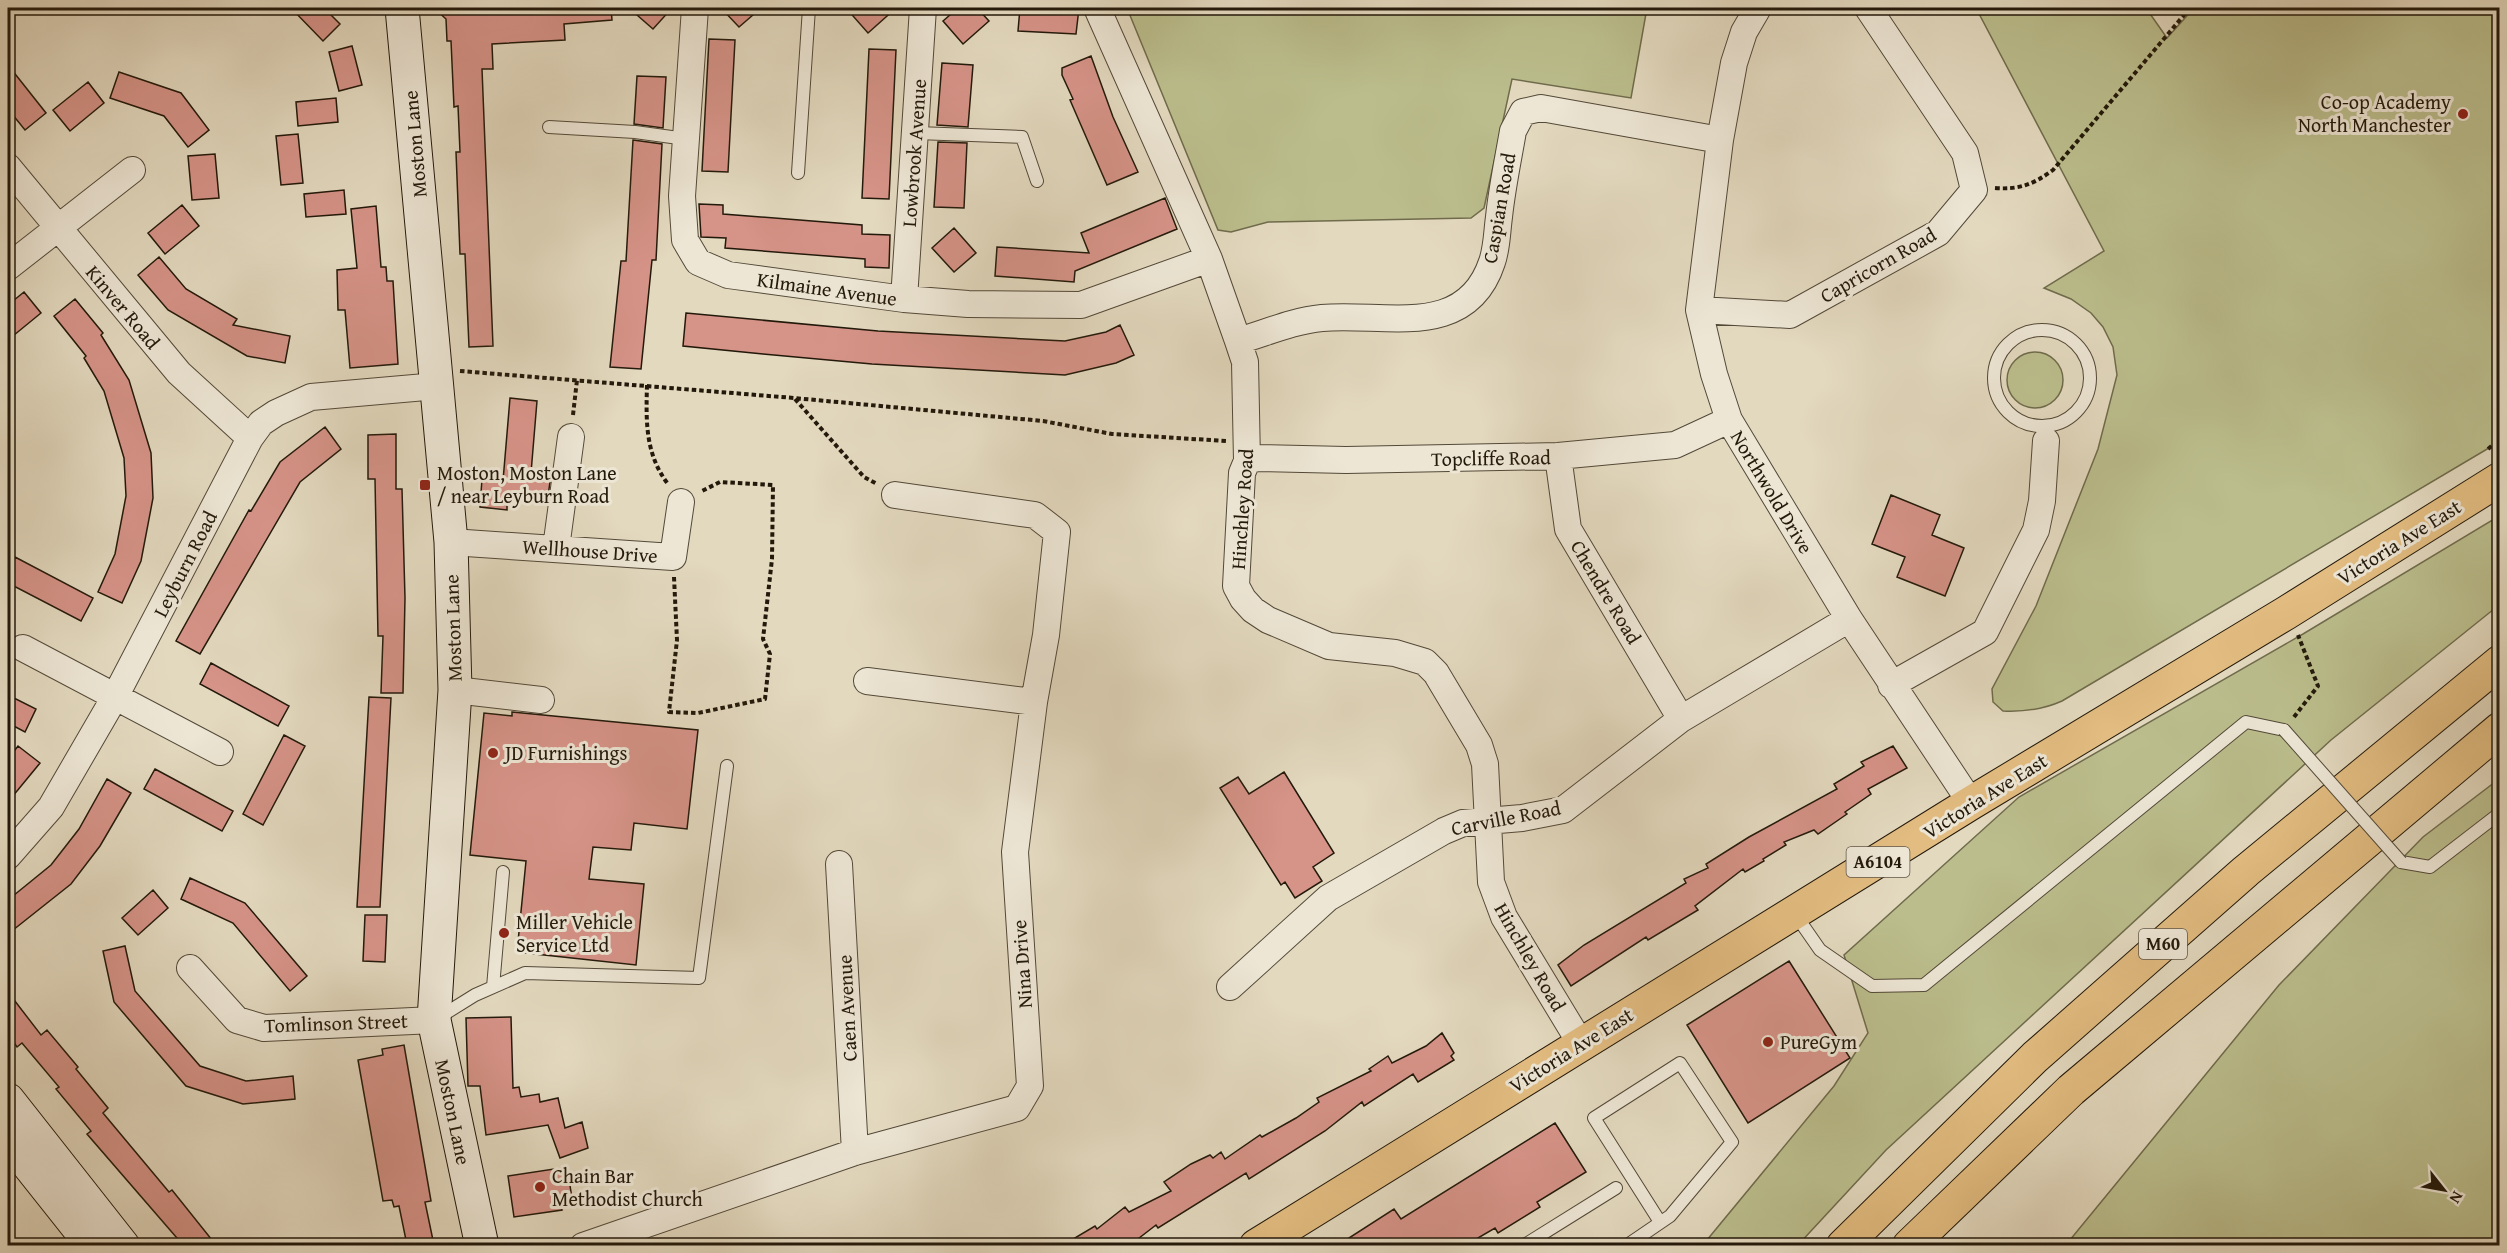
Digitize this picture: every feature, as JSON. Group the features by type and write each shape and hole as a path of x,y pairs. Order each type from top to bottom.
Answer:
{"main road":[{"name":"Victoria Ave East","path":"1256,1245 1796,914 1971,803 2286,613 2494,464"},
{"name":"M60","path":"1843,1245 2035,1057 2246,871 2499,662"},
{"name":"M60","path":"1909,1245 2071,1090 2499,729"}],"street":[{"name":"Moston Lane","path":"402,8 451,542 455,690 434,1020 482,1245"},
{"name":"Kilmaine Avenue","path":"695,8 682,196 685,240 698,262 728,275 904,299 968,304 1081,304 1209,258"},
{"name":"Lowbrook Avenue","path":"904,299 917,133 923,8"},
{"name":"Hinchley Road","path":"1097,8 1100,20 1209,258 1245,362 1247,452 1242,473 1236,586 1243,599 1268,621 1329,646 1395,653 1425,662 1436,673 1479,745 1485,764 1491,882 1496,898 1504,917 1581,1044"},
{"path":"1720,140 1734,63 1744,33 1758,8"},
{"path":"1868,8 1965,153 1974,190"},
{"name":"Caspian Road","path":"1238,341 1284,325 1322,318 1430,317 1450,312 1466,302 1482,285 1493,261 1513,131 1523,112 1541,108 1720,140"},
{"name":"Northwold Drive","path":"1720,140 1699,310 1714,374 1729,420 1849,619 1971,803"},
{"name":"Kinver Road","path":"8,167 56,229 179,373 250,438"},
{"path":"8,267 132,170"},
{"name":"Capricorn Road","path":"1699,310 1790,315 1938,233 1974,190"},
{"name":"Leyburn Road","path":"8,856 51,807 116,694 250,438 261,423 276,412 311,397 436,378"},
{"name":"Topcliffe Road","path":"1247,452 1257,458 1346,460 1558,456 1675,445 1729,420"},
{"path":"1891,685 1985,632 2036,530 2042,501 2043,434"},
{"path":"556,548 571,437"},
{"name":"Chendre Road","path":"1558,456 1568,529 1681,719"},
{"name":"Nina Drive","path":"583,1245 855,1152 1017,1108 1030,1086 1015,852 1034,702 1046,635 1057,532 1035,515 896,495"},
{"name":"Wellhouse Drive","path":"451,542 673,558 681,502"},
{"name":"Carville Road","path":"1230,987 1328,898 1443,831 1463,823 1563,810 1681,719 1849,619"},
{"path":"23,648 116,694 220,752"},
{"path":"867,681 1034,702"},
{"path":"455,690 541,700"},
{"name":"Caen Avenue","path":"839,864 855,1152"},
{"name":"Tomlinson Street","path":"190,968 237,1020 264,1028 434,1020"},
{"path":"9,1105 123,1245"},
{"path":"8,1139 93,1245"}],"lane":[{"path":"798,173 809,8"},
{"path":"549,127 635,132 686,139"},
{"path":"917,133 1022,136 1037,181"},
{"path":"2032,330 2053,330 2071,339 2085,354 2091,374 2088,394 2078,412 2043,434 2004,411 1995,393 1993,372 2000,353 2013,338 2032,330"},
{"path":"1796,914 1820,950 1872,986 1924,985 2246,722 2284,730 2401,862 2430,867 2499,813"},
{"path":"434,1020 493,987 525,973 699,978 727,766"},
{"path":"493,987 503,872"},
{"path":"1626,1245 1670,1216 1732,1142 1680,1063 1594,1118 1659,1222"},
{"path":"1523,1245 1616,1188"}],"path":[{"path":"1974,190 2019,188 2031,184 2053,170 2190,8"},
{"path":"436,378 577,380 794,398 1043,421 1112,434 1247,452"},
{"path":"571,437 577,380"},
{"path":"647,385 646,434 656,468 681,502 720,482 773,485 772,559 763,639 770,654 765,699 698,713 669,712 677,640 673,558"},
{"path":"794,398 864,477 896,495"},
{"path":"2494,464 2499,439"},
{"path":"2284,730 2318,686 2305,646 2286,613"}],"green space":[{"path":"1127,8 1647,8 1631,98 1512,79 1484,208 1471,218 1268,222 1231,232 1218,230"},
{"path":"1976,8 2146,8 2167,38 2194,8 2499,8 2499,442 2062,701 2026,711 2003,711 1993,702 1992,689 2036,606 2098,449 2117,375 2113,347 2103,327 2091,313 2071,299 2044,288 2104,251"},
{"path":"2029,352 2041,352 2051,356 2059,364 2063,380 2059,396 2051,404 2041,408 2029,408 2019,404 2011,396 2007,386 2007,374 2011,364 2019,356"},
{"path":"2499,516 2499,605 2331,740 1886,1150 1798,1245 1702,1246 1834,1086 1868,1033 1844,955 2019,797 2303,634"},
{"path":"2499,779 2499,1245 2065,1246 2279,985 2423,837"}],"building":[{"path":"291,8 324,8 340,24 323,41"},
{"path":"434,8 611,8 612,20 564,24 565,40 492,44 493,69 482,69 493,346 469,347 465,254 460,254 456,152 460,152 458,106 454,107 451,41 447,41 446,19"},
{"path":"629,8 672,8 653,29"},
{"path":"721,8 761,8 739,27"},
{"path":"846,8 896,8 868,33"},
{"path":"958,8 977,8 989,21 963,44 943,21"},
{"path":"1020,8 1079,8 1076,34 1018,31"},
{"path":"709,39 735,40 728,172 702,171"},
{"path":"352,46 362,85 339,91 329,52"},
{"path":"869,49 896,50 889,199 862,198"},
{"path":"1091,56 1113,117 1138,172 1107,185 1070,100 1073,99 1062,75 1062,68"},
{"path":"942,63 973,65 968,127 937,125"},
{"path":"8,65 46,113 25,130 8,109"},
{"path":"119,72 181,93 209,130 188,147 164,116 110,98"},
{"path":"637,76 666,77 663,128 634,124"},
{"path":"88,82 104,103 70,131 53,110"},
{"path":"336,98 338,122 298,126 296,102"},
{"path":"298,134 303,183 281,185 276,136"},
{"path":"633,140 662,144 656,260 652,260 641,369 610,367 621,261 626,261"},
{"path":"938,142 967,143 964,208 934,207"},
{"path":"215,154 219,198 192,200 188,156"},
{"path":"344,190 346,214 306,217 304,194"},
{"path":"1165,198 1177,229 1075,271 1074,282 995,276 997,247 1089,253 1081,233"},
{"path":"699,204 723,205 723,214 862,225 862,234 890,235 889,268 865,267 865,259 725,248 726,238 701,237"},
{"path":"182,205 199,226 165,254 148,233"},
{"path":"376,206 381,267 386,267 387,281 393,281 398,364 350,368 345,310 338,310 337,270 357,268 351,209"},
{"path":"954,228 976,253 954,272 932,248"},
{"path":"159,257 186,289 237,319 233,325 290,336 285,363 247,356 168,310 138,275"},
{"path":"24,292 41,313 8,340 8,305"},
{"path":"75,299 103,333 101,335 129,380 151,453 153,498 141,561 122,603 98,592 115,554 126,496 124,458 104,391 84,358 86,356 54,316"},
{"path":"686,313 878,331 1065,341 1106,332 1120,325 1134,355 1116,363 1065,375 872,364 763,354 683,346"},
{"path":"510,398 537,401 531,473 551,475 547,503 507,499 507,510 480,507 482,479 503,481"},
{"path":"325,427 341,449 300,482 200,654 176,641 249,510 251,511 280,462"},
{"path":"396,434 396,489 402,489 405,598 403,693 381,693 383,636 378,636 375,479 368,479 368,435"},
{"path":"1891,495 1940,515 1932,535 1964,548 1945,596 1897,577 1905,557 1872,544"},
{"path":"15,557 93,598 81,621 8,583 8,571"},
{"path":"211,663 289,706 278,726 200,684"},
{"path":"8,695 36,709 25,732 8,723"},
{"path":"369,697 391,698 380,907 357,907"},
{"path":"512,712 698,730 687,829 634,823 631,850 593,847 589,879 644,884 636,965 517,952 526,861 470,855 484,713 512,716"},
{"path":"284,735 305,746 263,825 243,814"},
{"path":"18,746 40,763 8,802 8,759"},
{"path":"1893,746 1907,768 1868,789 1871,794 1845,812 1847,814 1818,834 1814,830 1784,842 1786,845 1763,859 1764,861 1745,872 1743,869 1695,906 1698,910 1648,940 1646,937 1571,986 1558,965 1584,945 1686,883 1684,879 1708,868 1706,864 1749,837 1837,789 1834,784 1864,766 1861,762"},
{"path":"155,769 233,811 222,831 144,789"},
{"path":"1284,772 1334,853 1313,867 1322,881 1295,898 1285,882 1281,885 1220,788 1238,777 1249,794"},
{"path":"107,779 131,793 100,846 71,884 8,934 8,900 51,865 79,829"},
{"path":"190,878 245,903 307,976 290,991 233,923 181,899"},
{"path":"153,890 168,908 138,935 122,918"},
{"path":"365,915 387,915 385,962 363,961"},
{"path":"125,946 135,991 200,1066 246,1081 293,1076 295,1099 243,1104 186,1086 114,1002 103,951"},
{"name":"PureGym","path":"1789,961 1850,1058 1748,1123 1687,1025"},
{"path":"8,992 41,1035 47,1030 78,1067 76,1069 108,1108 103,1113 169,1192 172,1190 216,1245 183,1245 87,1134 91,1131 56,1089 59,1087 22,1043 17,1047 8,1034"},
{"path":"511,1017 513,1088 519,1087 521,1097 539,1094 540,1102 558,1098 565,1128 582,1122 588,1148 560,1158 548,1125 486,1135 480,1086 468,1086 466,1018"},
{"path":"1442,1033 1454,1053 1451,1056 1454,1060 1418,1082 1413,1074 1364,1106 1362,1102 1325,1131 1249,1179 1246,1173 1158,1228 1156,1225 1130,1245 1063,1245 1095,1226 1097,1229 1125,1207 1129,1212 1171,1191 1164,1182 1191,1164 1210,1155 1213,1158 1221,1152 1225,1159 1260,1135 1262,1137 1296,1118 1319,1102 1317,1098 1371,1071 1369,1069 1388,1056 1392,1063 1426,1046"},
{"path":"404,1045 431,1201 425,1202 434,1245 407,1245 399,1206 394,1207 392,1200 383,1201 358,1060 383,1055 382,1049"},
{"path":"1555,1123 1586,1172 1537,1202 1540,1207 1498,1233 1495,1228 1466,1245 1338,1245 1394,1209 1401,1219"},
{"name":"Chain Bar Methodist Church","path":"567,1167 572,1198 560,1199 562,1210 514,1217 508,1176"}],"place":[{"name":"Co-op Academy North Manchester","path":"2463,114"},
{"name":"Moston, Moston Lane / near Leyburn Road","path":"425,485"},
{"name":"JD Furnishings","path":"493,753"},
{"name":"Miller Vehicle Service Ltd","path":"504,933"},
{"name":"PureGym","path":"1768,1042"},
{"name":"Chain Bar Methodist Church","path":"540,1187"}]}
